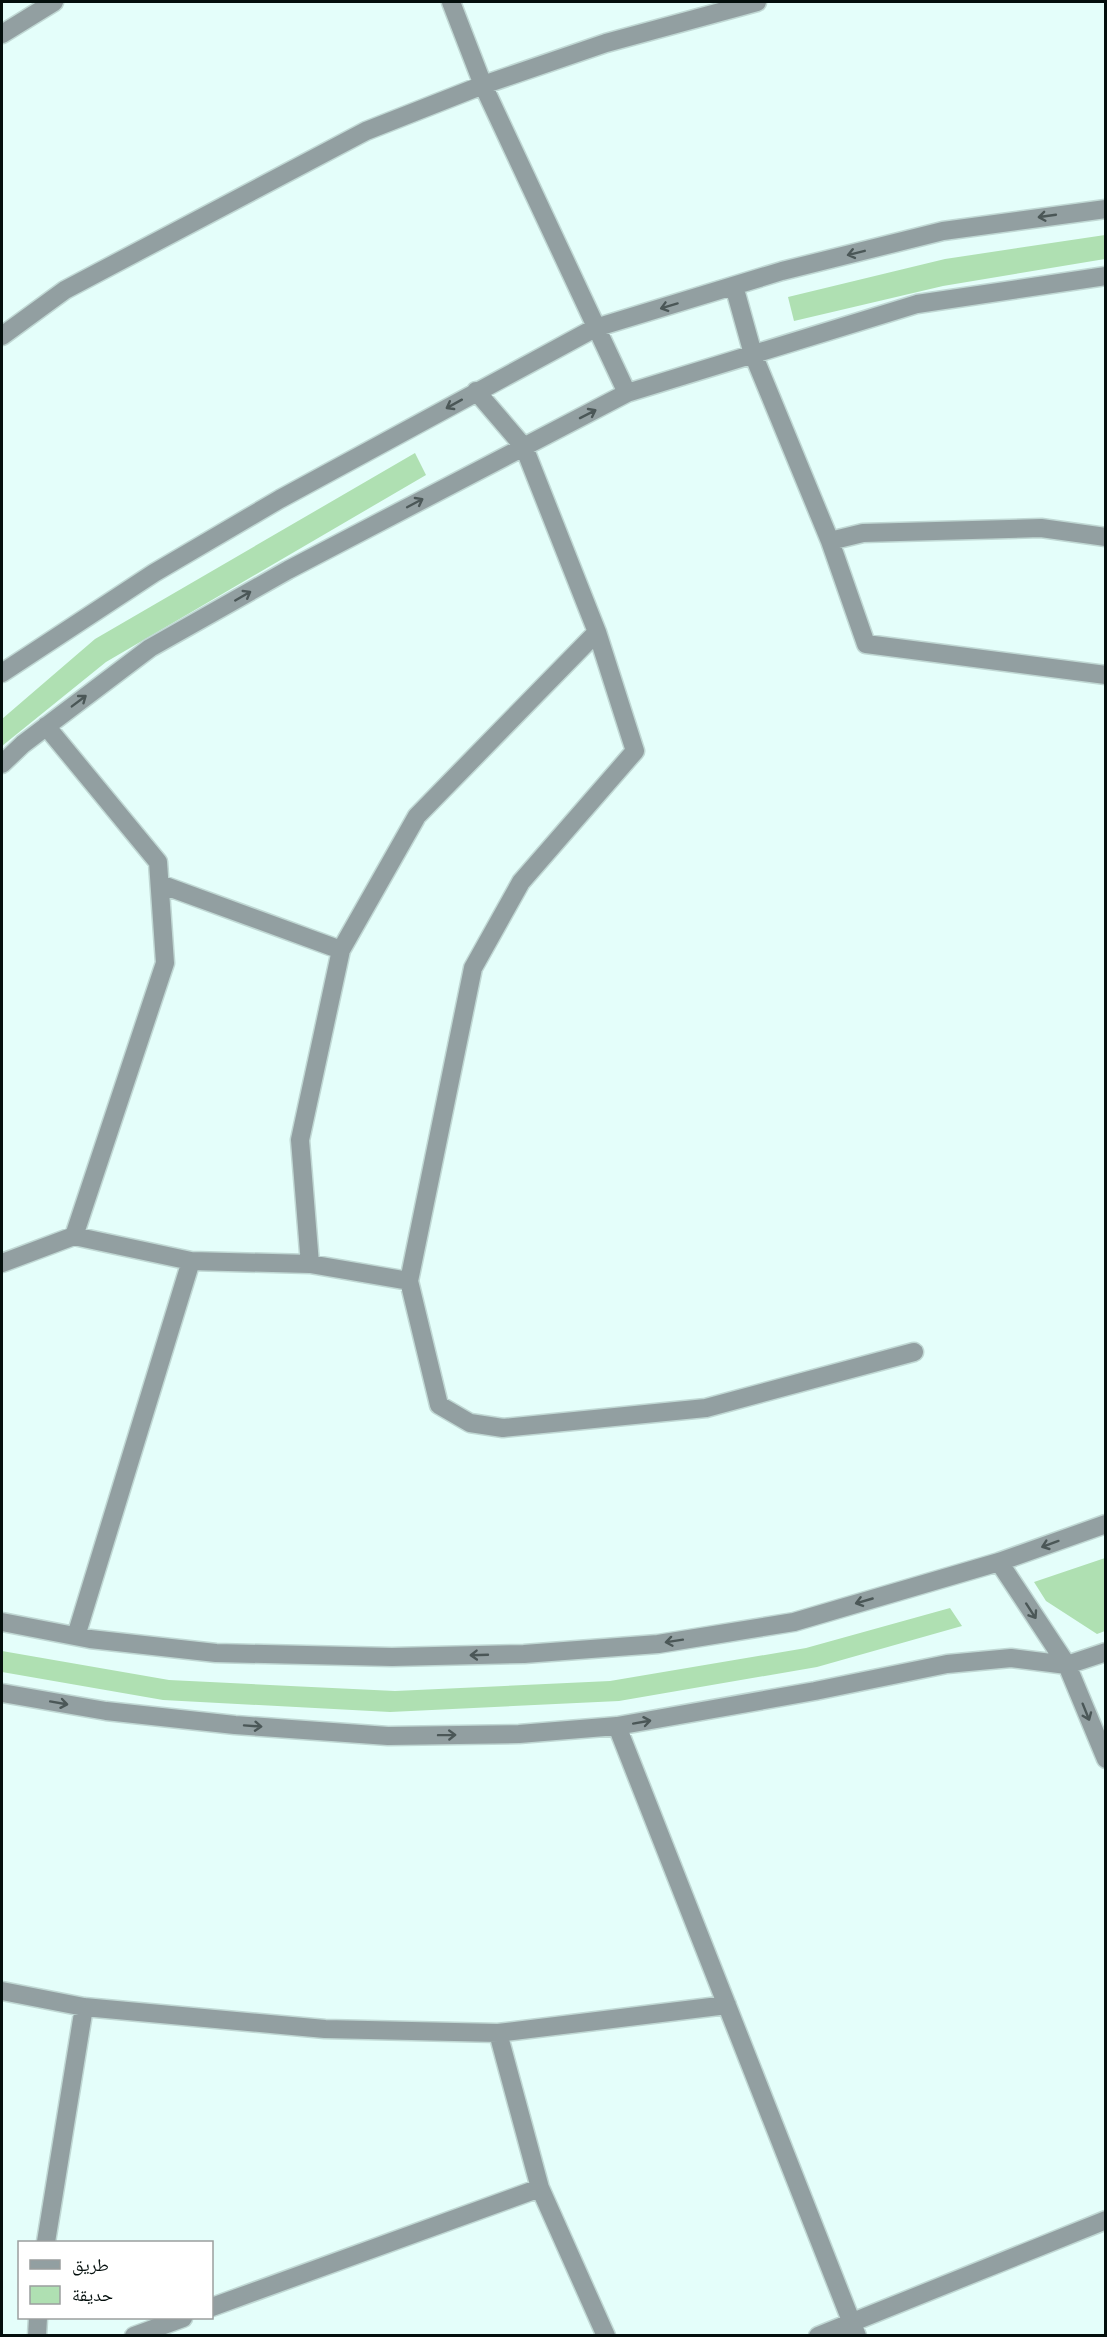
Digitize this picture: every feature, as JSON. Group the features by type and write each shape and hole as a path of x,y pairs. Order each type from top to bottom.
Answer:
{"street":[{"path":"2,34 54,2"},
{"path":"451,2 483,85 627,393"},
{"path":"2,336 65,290 366,131 483,85 606,43 757,2"},
{"path":"2,673 154,573 476,391 595,328 782,271 943,231 1106,209"},
{"path":"2,764 23,744 150,648 288,570 627,393 917,304 1106,276"},
{"path":"734,286 753,354 830,541 866,644 1106,675"},
{"path":"476,391 524,447 597,632 635,751 521,882 472,968 409,1281 440,1406 470,1423 503,1428 706,1408 915,1352"},
{"path":"830,541 863,533 1041,528 1106,537"},
{"path":"310,1264 300,1140 340,950 417,816 597,632"},
{"path":"46,726 158,862 165,963 74,1236"},
{"path":"160,884 340,950"},
{"path":"2,1263 74,1236 191,1261 310,1264 409,1281"},
{"path":"76,1636 191,1261"},
{"path":"2,1622 76,1636 216,1653 392,1657 524,1654 658,1644 794,1622 999,1562 1106,1524"},
{"path":"999,1562 1067,1665 1106,1759"},
{"path":"2,1693 106,1711 235,1725 388,1736 519,1734 617,1726 815,1691 947,1664 1011,1658 1067,1665 1106,1652"},
{"path":"617,1726 854,2329"},
{"path":"2,1991 84,2007 325,2029 498,2033 727,2004"},
{"path":"46,2241 84,2007"},
{"path":"498,2033 540,2188 606,2336"},
{"path":"213,2307 540,2188"},
{"path":"818,2336 854,2329 1106,2220"},
{"path":"37,2336 38,2319"},
{"path":"134,2336 180,2319"}],"green space":[{"path":"1105,235 1105,259 943,286 794,321 788,297 945,259"},
{"path":"415,453 426,475 106,662 2,746 2,719 95,639"},
{"path":"1105,1558 1105,1631 1097,1634 1046,1601 1034,1582"},
{"path":"950,1608 962,1626 817,1667 619,1701 390,1712 163,1700 2,1672 2,1651 169,1680 395,1691 610,1681 806,1648"}]}
